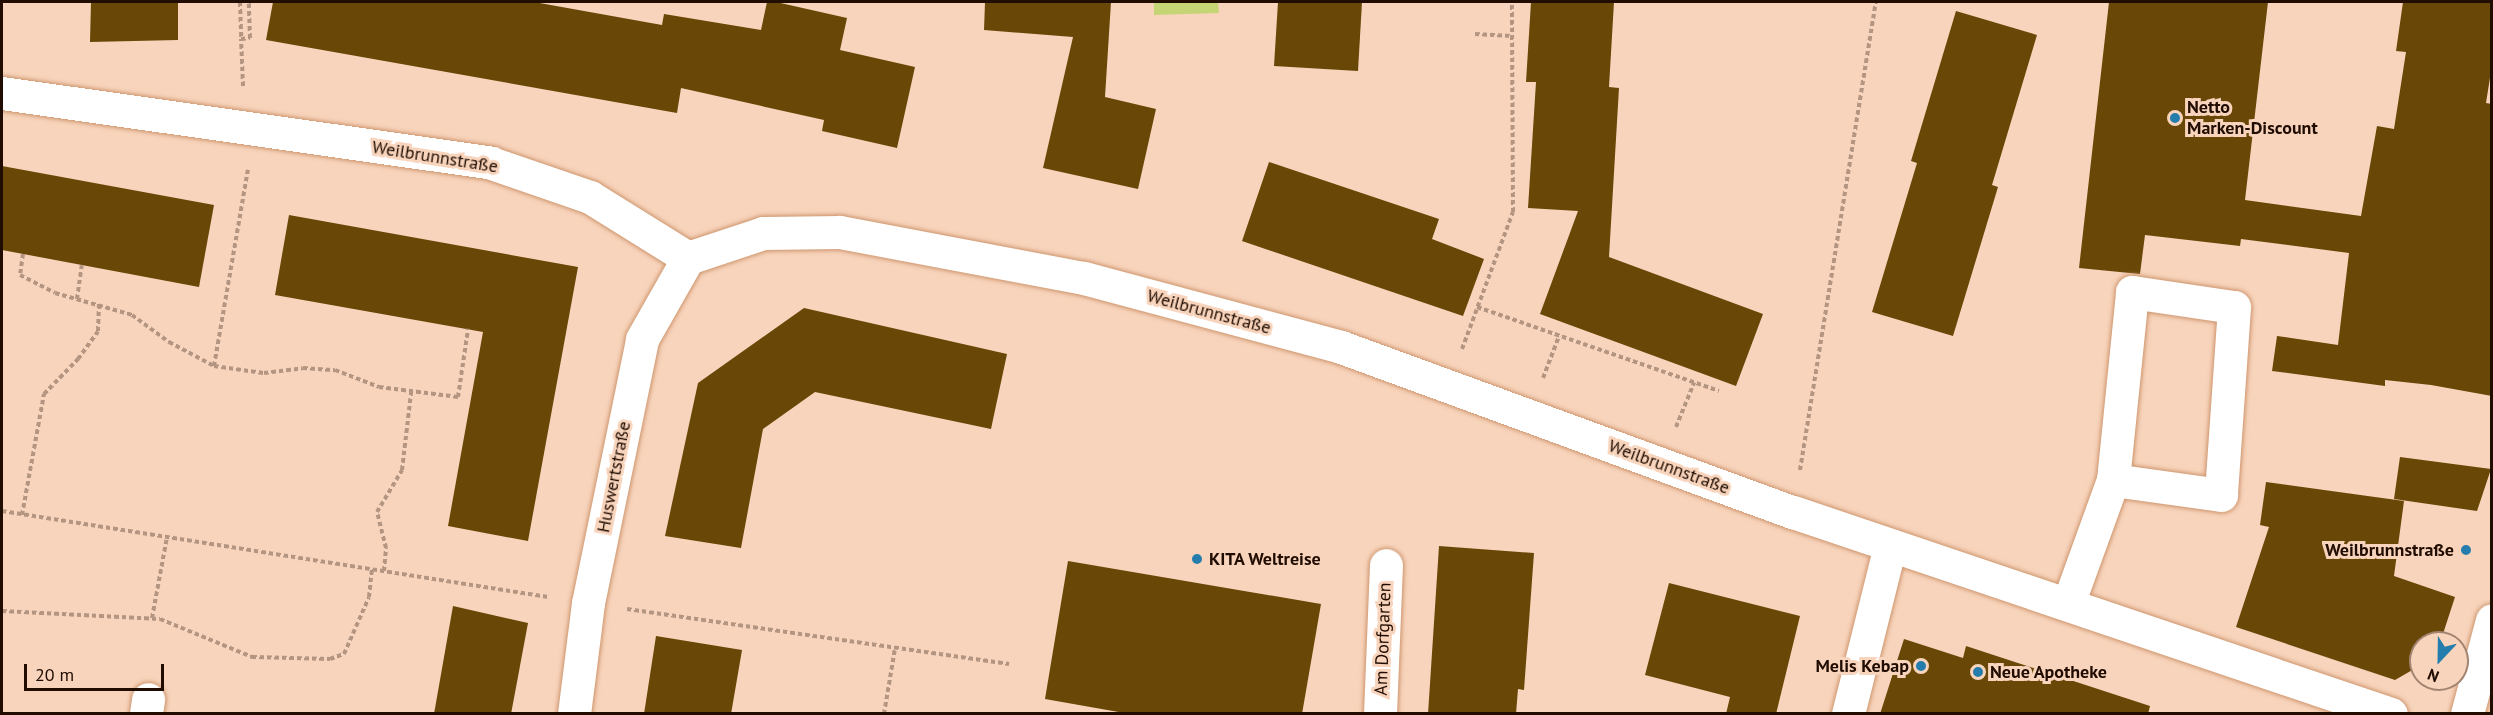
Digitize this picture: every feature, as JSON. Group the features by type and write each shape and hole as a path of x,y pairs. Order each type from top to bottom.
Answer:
{"street":[{"name":"Weilbrunnstraße","path":"2,93 491,163 590,197 688,258 762,233 840,232 1095,281 1341,347 1793,512 2391,714"},
{"name":"Huswertstraße","path":"575,712 588,603 642,339 688,258"},
{"path":"2068,604 2113,480 2132,292 2234,308 2222,495 2113,480"},
{"path":"1848,714 1890,545"},
{"name":"Am Dorfgarten","path":"1380,714 1386,565"},
{"path":"2467,714 2492,620"}],"path":[{"path":"222,126 243,95 240,2"},
{"path":"241,39 250,38 249,2"},
{"path":"1449,386 1513,212 1512,2"},
{"path":"1793,512 1876,2"},
{"path":"1475,34 1512,36"},
{"path":"214,366 255,130"},
{"path":"22,254 20,276 55,293 99,303 132,315 169,342 214,366 264,373 303,368 335,370 379,387 411,393 458,397 468,329"},
{"path":"77,298 82,265"},
{"path":"22,515 44,394 78,359 98,331 99,303"},
{"path":"1477,307 1719,392"},
{"path":"384,571 386,548 377,512 402,470 411,393"},
{"path":"2,511 588,603 1009,664"},
{"path":"152,618 167,537"},
{"path":"2,611 24,615 152,618 205,636 252,657 330,659 344,654 369,597 372,569"},
{"path":"884,714 895,648"}],"green space":[{"path":"1154,2 1218,2 1219,13 1154,15"}],"building":[{"path":"91,2 178,2 178,40 90,42"},
{"path":"273,2 534,2 662,25 664,14 761,30 767,2 776,2 847,18 840,50 915,67 897,148 822,131 824,120 681,88 677,113 266,40"},
{"path":"985,2 1111,2 1105,97 1156,109 1138,189 1043,168 1073,37 984,30"},
{"path":"1278,2 1362,2 1358,71 1274,66"},
{"path":"1531,2 1614,2 1609,87 1619,88 1609,257 1763,314 1736,386 1540,314 1578,211 1528,208 1536,82 1526,82"},
{"path":"2109,2 2268,2 2245,200 2361,216 2377,126 2394,129 2406,52 2396,51 2403,2 2492,2 2492,65 2486,103 2492,104 2492,396 2431,385 2385,380 2385,386 2272,371 2277,336 2338,345 2349,253 2241,239 2240,246 2145,235 2140,274 2079,268"},
{"path":"1956,11 2037,35 1992,185 1998,187 1953,336 1872,312 1917,163 1911,161"},
{"path":"1269,162 1439,219 1432,239 1484,259 1463,316 1242,241"},
{"path":"2,166 214,205 199,287 2,250"},
{"path":"289,215 578,267 528,541 448,526 483,332 275,295"},
{"path":"804,308 1007,354 991,429 815,392 763,429 741,548 665,536 698,383"},
{"path":"2400,457 2491,469 2477,511 2394,499"},
{"path":"2266,482 2404,501 2394,576 2455,597 2444,631 2409,631 2409,672 2395,680 2236,627 2269,527 2260,525"},
{"path":"1439,546 1534,553 1524,690 1518,689 1516,714 1428,714"},
{"path":"1068,561 1321,604 1302,714 1130,714 1045,699"},
{"path":"1669,583 1800,616 1776,714 1726,714 1730,697 1645,675"},
{"path":"453,606 528,623 511,714 434,714"},
{"path":"656,636 742,650 731,714 644,714"},
{"path":"1904,639 1963,658 1966,646 2150,706 2148,714 1880,714"}],"place":[{"name":"Netto Marken-Discount","path":"2175,118"},
{"name":"Weilbrunnstraße","path":"2466,550"},
{"name":"KITA Weltreise","path":"1197,559"},
{"name":"Melis Kebap","path":"1921,666"},
{"name":"Neue Apotheke","path":"1978,672"}]}
